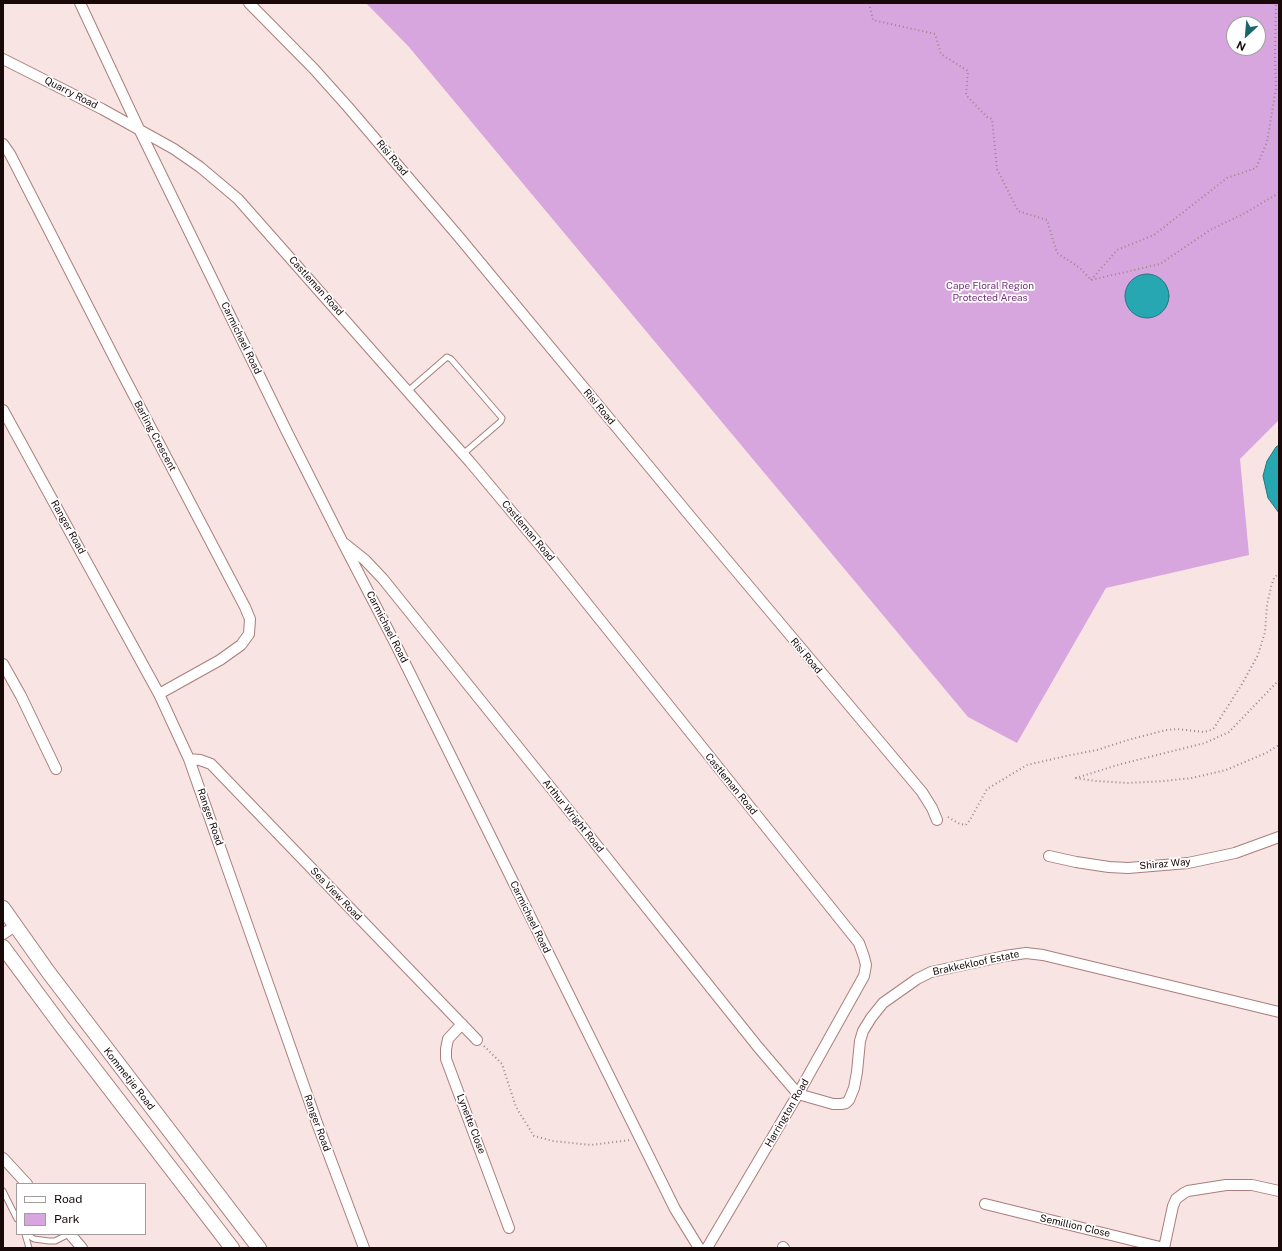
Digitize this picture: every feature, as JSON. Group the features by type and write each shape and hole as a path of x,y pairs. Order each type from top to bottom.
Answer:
{"main road":[{"name":"Kommetjie Road","path":"3,908 86,1023 259,1248"},
{"path":"3,947 60,1024 232,1248"}],"street":[{"name":"Carmichael Road","path":"80,3 138,129 343,543 396,645 675,1210 699,1248"},
{"name":"Risi Road","path":"249,3 314,69 362,123 922,792 932,808 937,820"},
{"name":"Quarry Road","path":"3,59 138,129"},
{"name":"Castleman Road","path":"138,129 186,157 215,178 238,199 463,454 553,561 844,923 859,943 862,950 866,965 864,976"},
{"name":"Barling Crescent","path":"3,144 10,154 117,364 250,619 248,634 241,645 220,660 159,694"},
{"name":"Ranger Road","path":"3,410 159,694 189,759 361,1246"},
{"name":"Arthur Wright Road","path":"343,543 365,560 383,579 798,1094"},
{"path":"3,664 21,696 56,769"},
{"name":"Sea View Road","path":"189,759 200,760 210,764 477,1040"},
{"name":"Shiraz Way","path":"1049,856 1076,862 1128,868 1188,863 1235,853 1279,837"},
{"path":"3,934 15,926"},
{"name":"Brakkekloof Estate","path":"798,1094 833,1104 841,1104 846,1102 849,1100 854,1088 860,1041 863,1031 883,1003 917,979 931,972 1005,956 1026,953 1043,955 1279,1012"},
{"name":"Harrington Road","path":"707,1248 798,1094 864,976"},
{"name":"Lynette Close","path":"462,1024 448,1039 446,1059 510,1228"},
{"path":"3,1160 26,1183"},
{"path":"1164,1248 1174,1203 1179,1197 1188,1191 1226,1185 1252,1185 1279,1191"},
{"name":"Semillion Close","path":"985,1204 1164,1248"},
{"path":"70,1235 82,1248"}],"lane":[{"path":"408,390 447,356 456,364 502,418 500,423 463,454"},
{"path":"3,1191 16,1217"},
{"path":"26,1235 29,1248"},
{"path":"28,1235 34,1239 55,1241 67,1235"}],"path":[{"path":"869,3 873,20 934,34 941,54 968,71 966,94 987,117 992,119 997,170 1018,211 1047,220 1057,253 1080,268 1091,280"},
{"path":"1091,280 1117,250 1154,235 1227,178 1256,168 1267,142 1276,88 1276,3"},
{"path":"1091,280 1160,264 1210,230 1245,214 1279,193"},
{"path":"932,808 960,824 966,825 987,789 1027,765 1097,750 1166,730 1177,729 1204,732 1214,728 1242,684 1258,655 1265,632 1267,605 1271,587 1274,578 1279,573"},
{"path":"1279,680 1229,732 1205,743 1121,764 1076,778 1128,783 1192,778 1226,770 1266,753 1279,745"},
{"path":"477,1040 502,1064 516,1107 534,1136 553,1141 591,1145 621,1142 640,1137"}],"green space":[{"name":"Cape Floral Region Protected Areas","path":"366,3 1279,3 1279,420 1240,459 1249,555 1106,588 1017,743 968,717 409,47"}],"water":[{"path":"1147,274 1159,278 1165,284 1169,296 1165,308 1159,314 1147,318 1135,314 1129,308 1125,296 1129,284 1135,278"},
{"path":"1279,445 1279,513 1268,498 1263,476 1267,461"}]}
